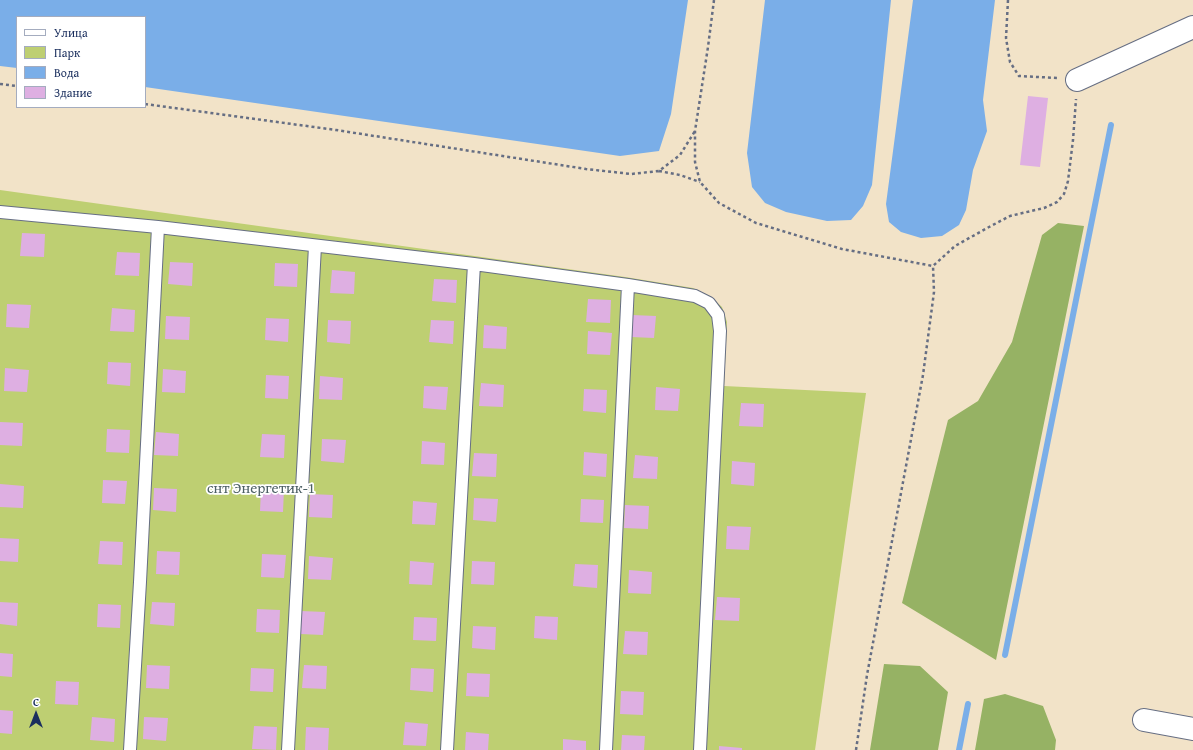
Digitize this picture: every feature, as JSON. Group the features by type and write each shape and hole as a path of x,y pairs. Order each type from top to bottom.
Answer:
{"street":[{"path":"1077,80 1193,27"},
{"path":"1144,720 1193,729"}],"lane":[{"path":"0,212 158,227 474,264 628,285 694,296 709,303 718,315 720,339 700,750"},
{"path":"130,750 140,590 158,227"},
{"path":"288,750 315,246"},
{"path":"447,750 474,264"},
{"path":"606,750 628,285"}],"path":[{"path":"714,0 695,131 695,162 700,182 719,203 756,223 842,248 933,266"},
{"path":"856,750 867,675 924,375 934,292 933,266 955,246 1010,216 1044,208 1056,202 1064,194 1068,181 1073,140 1077,80 1019,76 1010,62 1007,52 1006,38 1008,0"},
{"path":"0,84 16,86"},
{"path":"146,104 336,130 586,170 631,174 659,171 680,175 700,182"},
{"path":"659,171 680,155 695,131"}],"green space":[{"name":"снт Энергетик-1","path":"0,190 625,277 693,288 710,296 722,307 727,322 724,386 866,393 815,750 0,750"},
{"path":"1058,223 1084,226 996,660 902,603 948,420 978,401 1012,342 1042,235"},
{"path":"884,664 920,666 948,692 938,750 870,750"},
{"path":"1005,694 1043,706 1056,740 1055,750 975,750 984,699"}],"water":[{"path":"0,0 688,0 671,114 659,151 620,156 146,87 146,16 16,16 16,68 0,66"},
{"path":"765,0 891,0 872,185 863,206 851,220 827,221 786,212 765,203 752,187 747,153"},
{"path":"913,0 995,0 983,100 987,131 973,170 966,210 959,225 942,236 921,238 901,232 889,222 886,204"}],"building":[{"path":"1028,96 1048,98 1040,167 1020,165"},
{"path":"22,233 45,234 44,257 20,256"},
{"path":"117,252 140,253 139,276 115,275"},
{"path":"170,262 193,263 192,286 168,284"},
{"path":"275,263 298,264 297,287 274,286"},
{"path":"332,270 355,272 354,294 330,293"},
{"path":"434,279 457,280 456,303 432,301"},
{"path":"588,299 611,300 610,323 586,322"},
{"path":"7,304 31,305 29,328 6,327"},
{"path":"112,308 135,310 134,332 110,331"},
{"path":"632,315 656,316 654,338 631,337"},
{"path":"166,316 190,317 189,340 165,339"},
{"path":"266,318 289,319 288,342 265,340"},
{"path":"328,320 351,321 350,344 327,342"},
{"path":"431,320 454,321 453,344 429,342"},
{"path":"484,325 507,327 506,349 483,348"},
{"path":"588,331 612,333 610,355 587,354"},
{"path":"108,362 131,363 130,386 107,384"},
{"path":"5,368 29,370 27,392 4,391"},
{"path":"163,369 186,371 185,393 162,392"},
{"path":"266,375 289,376 288,399 265,398"},
{"path":"320,376 343,378 342,400 319,399"},
{"path":"481,383 504,385 503,407 479,406"},
{"path":"424,386 448,387 446,410 423,408"},
{"path":"656,387 680,389 678,411 655,410"},
{"path":"584,389 607,390 606,413 583,411"},
{"path":"741,403 764,404 763,427 739,426"},
{"path":"0,422 23,423 22,446 0,445"},
{"path":"107,429 130,430 129,453 106,452"},
{"path":"156,432 179,434 178,456 154,455"},
{"path":"262,434 285,435 284,458 260,457"},
{"path":"322,439 346,440 344,463 321,461"},
{"path":"422,441 445,443 444,465 421,464"},
{"path":"584,452 607,454 606,477 583,475"},
{"path":"474,453 497,454 496,477 472,476"},
{"path":"635,455 658,457 657,479 633,478"},
{"path":"732,461 755,463 754,486 731,484"},
{"path":"103,480 127,481 125,504 102,503"},
{"path":"0,484 24,486 23,508 0,507"},
{"path":"154,488 177,489 176,512 153,510"},
{"path":"261,488 284,489 283,512 260,511"},
{"path":"310,494 333,495 332,518 309,517"},
{"path":"474,498 498,499 496,522 473,520"},
{"path":"581,499 604,500 603,523 580,522"},
{"path":"413,501 437,503 435,525 412,524"},
{"path":"625,505 649,506 648,529 624,528"},
{"path":"727,526 751,527 749,550 726,549"},
{"path":"0,538 19,539 18,562 0,561"},
{"path":"100,541 123,542 122,565 98,564"},
{"path":"157,551 180,552 179,575 156,574"},
{"path":"262,554 286,555 284,578 261,577"},
{"path":"309,556 333,558 331,580 308,579"},
{"path":"410,561 434,563 432,585 409,584"},
{"path":"472,561 495,562 494,585 471,584"},
{"path":"575,564 598,565 597,588 573,586"},
{"path":"629,570 652,572 651,594 628,593"},
{"path":"717,597 740,598 739,621 715,620"},
{"path":"0,602 18,603 17,626 0,624"},
{"path":"152,602 175,603 174,626 150,624"},
{"path":"98,604 121,605 120,628 97,627"},
{"path":"257,609 280,610 279,633 256,632"},
{"path":"301,611 325,612 323,635 300,634"},
{"path":"535,616 558,617 557,640 534,638"},
{"path":"414,617 437,618 436,641 413,640"},
{"path":"473,626 496,627 495,650 472,648"},
{"path":"625,631 648,632 647,655 623,654"},
{"path":"0,653 13,654 12,677 0,676"},
{"path":"147,665 170,666 169,689 146,688"},
{"path":"304,665 327,666 326,689 302,688"},
{"path":"251,668 274,669 273,692 250,691"},
{"path":"411,668 434,669 433,692 410,690"},
{"path":"467,673 490,674 489,697 466,696"},
{"path":"56,681 79,682 78,705 55,704"},
{"path":"621,691 644,692 643,715 620,714"},
{"path":"0,710 13,711 12,734 0,733"},
{"path":"92,717 115,719 114,742 90,740"},
{"path":"144,717 168,718 166,741 143,739"},
{"path":"405,722 428,724 426,746 403,745"},
{"path":"254,726 277,727 276,750 252,749"},
{"path":"306,727 329,728 328,750 305,750"},
{"path":"466,732 489,734 488,750 465,750"},
{"path":"622,735 645,736 644,750 621,750"},
{"path":"563,739 586,741 586,750 563,750"},
{"path":"719,746 742,748 742,750 719,750"}],"waterway":[{"path":"1005,655 1111,125"},
{"path":"959,750 968,704"}]}
